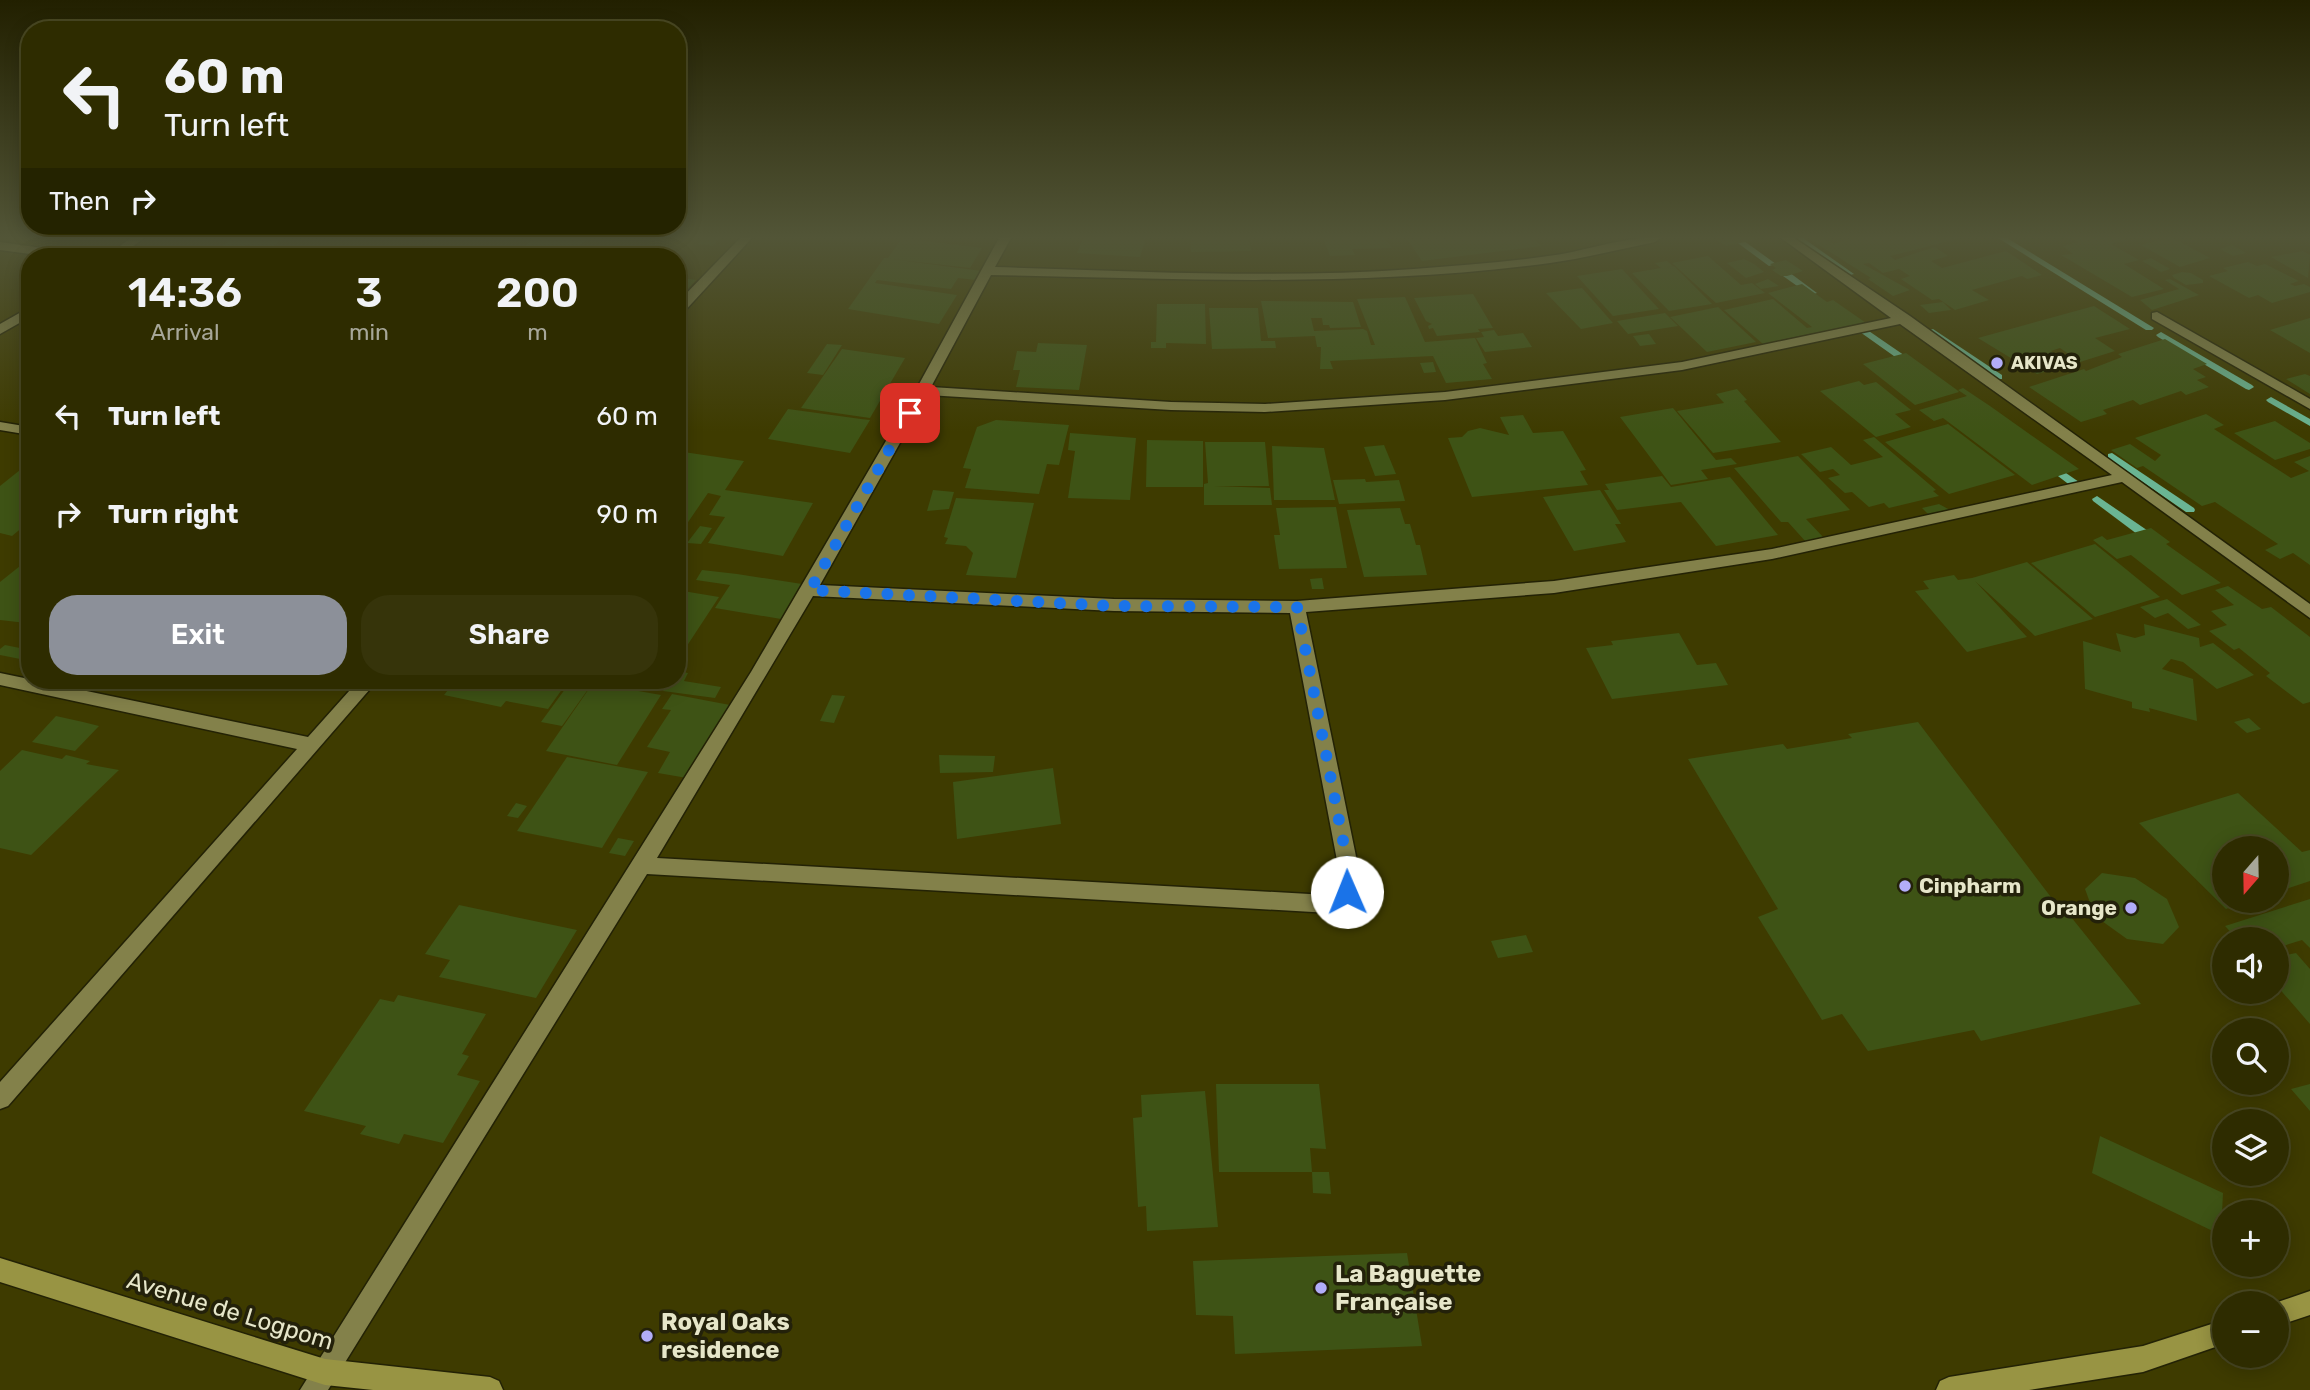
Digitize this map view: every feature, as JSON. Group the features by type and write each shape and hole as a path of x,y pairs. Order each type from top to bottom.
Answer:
{"main road":[{"name":"Avenue de Logpom","path":"0,1270 319,1381 490,1390"},
{"path":"2289,1310 2310,1303"},
{"path":"1949,1390 2143,1359 2212,1336"}],"street":[{"path":"319,1381 645,866 810,590 970,303"},
{"path":"1881,303 2310,612"},
{"path":"2157,316 2310,405"},
{"path":"0,330 21,317"},
{"path":"922,391 1171,406 1265,408 1445,396 1682,366 1905,319"},
{"path":"0,426 21,430"},
{"path":"810,590 1114,606 1297,607 1554,587 1772,554 2125,477"},
{"path":"645,866 1330,904 1347,892 1349,871 1297,607"},
{"path":"0,679 21,683"},
{"path":"47,689 312,745"},
{"path":"0,1098 361,689"}],"building":[{"path":"852,303 952,303 939,324 848,309"},
{"path":"1261,303 1353,303 1361,327 1330,328 1329,325 1323,325 1322,318 1311,318 1314,331 1363,329 1367,331 1371,345 1375,345 1359,303 1408,303 1425,342 1475,338 1487,363 1483,364 1492,379 1446,383 1433,356 1330,361 1333,369 1320,369 1321,347 1317,347 1315,336 1268,338"},
{"path":"1417,303 1478,303 1493,328 1478,329 1480,332 1437,336 1433,328 1429,329 1428,326 1432,324 1426,321"},
{"path":"1556,303 1595,303 1613,323 1581,329"},
{"path":"1601,303 1653,303 1659,309 1613,316"},
{"path":"1661,303 1712,304 1669,311"},
{"path":"1756,303 1778,303 1807,328 1812,327 1781,303 1837,303 1869,325 1820,337 1814,333 1763,344 1724,310"},
{"path":"1944,303 1951,310 1929,313 1920,305"},
{"path":"1945,303 1979,303 1955,310"},
{"path":"2143,303 2174,303 2152,310"},
{"path":"1157,304 1205,304 1206,344 1166,343 1166,348 1151,348 1151,342 1156,342"},
{"path":"2094,306 2130,329 2095,338 2115,351 2080,362 2060,348 2051,351 2065,360 2058,361 2065,366 2037,374 1978,338"},
{"path":"1718,307 1756,342 1707,352 1670,317"},
{"path":"1209,308 1258,308 1261,341 1275,341 1276,348 1212,349"},
{"path":"1665,313 1678,326 1628,334 1617,321"},
{"path":"2310,318 2310,353 2270,330 2303,320"},
{"path":"1494,330 1498,336 1523,333 1532,347 1485,352 1476,338 1484,337 1481,332"},
{"path":"1649,334 1656,344 1640,346 1633,336"},
{"path":"2165,339 2207,364 2193,369 2206,377 2197,380 2209,387 2186,395 2181,391 2140,405 2133,400 2103,410 2107,414 2081,422 2029,387 2084,369 2086,371 2122,357 2118,354"},
{"path":"1038,343 1087,345 1079,390 1016,387 1020,370 1013,370 1017,351 1036,352"},
{"path":"827,344 842,345 823,375 807,373"},
{"path":"842,349 905,358 870,418 801,408"},
{"path":"1906,353 1959,392 1915,405 1863,364"},
{"path":"1433,362 1436,372 1424,373 1420,363"},
{"path":"2305,374 2310,376 2310,394 2286,379"},
{"path":"1859,381 1864,385 1876,382 1911,410 1895,414 1911,427 1876,437 1820,391"},
{"path":"1963,388 2079,469 2032,485 1943,418 1934,421 1919,410 1967,396 1958,390"},
{"path":"1737,389 1747,400 1744,401 1781,442 1713,453 1677,411 1724,403 1716,394"},
{"path":"1673,408 1716,460 1731,458 1737,464 1701,470 1708,479 1671,485 1620,417"},
{"path":"788,409 870,420 850,453 768,439"},
{"path":"2206,414 2224,425 2214,429 2291,478 2309,471 2294,462 2310,456 2310,565 2293,553 2280,559 2265,550 2278,544 2215,502 2202,506 2143,466 2137,468 2111,450 2130,444 2155,461 2161,455 2135,438"},
{"path":"1523,415 1533,433 1563,431 1586,470 1580,471 1588,485 1472,497 1448,438 1462,437 1468,431 1480,428 1509,435 1500,417"},
{"path":"996,420 1069,425 1059,465 1047,464 1039,494 965,488 971,469 963,468 977,427"},
{"path":"2275,421 2310,443 2310,449 2275,460 2234,433"},
{"path":"1948,424 2015,475 1949,494 1885,442"},
{"path":"1070,433 1136,438 1130,500 1068,498 1075,451 1068,450"},
{"path":"1874,437 1936,490 1933,491 1939,496 1889,508 1884,503 1869,507 1852,492 1845,493 1828,478 1840,475 1833,469 1820,472 1801,454 1831,447 1851,465 1883,457 1863,440"},
{"path":"1147,440 1203,441 1203,487 1146,487"},
{"path":"1205,442 1265,442 1269,486 1214,486 1270,488 1272,505 1204,505 1204,484 1208,483"},
{"path":"1384,445 1396,474 1375,476 1364,447"},
{"path":"1272,446 1324,448 1335,500 1274,500"},
{"path":"686,452 744,461 725,490 813,503 783,556 708,543 725,517 709,515 721,496 708,493 686,525"},
{"path":"1798,456 1850,510 1806,519 1824,538 1806,542 1788,522 1781,522 1734,468"},
{"path":"21,469 21,528 12,536 0,533 0,486"},
{"path":"1662,476 1671,487 1730,477 1778,535 1716,546 1681,502 1617,510 1604,490 1609,490 1605,484"},
{"path":"1365,479 1366,482 1399,480 1405,501 1339,504 1333,480"},
{"path":"933,490 954,492 949,509 927,511"},
{"path":"1600,490 1621,524 1615,524 1626,542 1574,551 1543,497"},
{"path":"956,498 1034,503 1016,578 966,575 973,553 966,546 945,544 948,538 944,537"},
{"path":"1939,504 1950,510 1929,515 1922,508"},
{"path":"1336,507 1347,568 1279,569 1274,535 1280,535 1276,508"},
{"path":"1400,508 1405,524 1410,524 1416,545 1420,545 1427,575 1364,577 1347,510"},
{"path":"700,526 712,528 701,544 687,543"},
{"path":"2151,528 2170,542 2166,544 2221,583 2182,595 2131,555 2117,559 2093,540 2102,536 2107,540"},
{"path":"2095,544 2160,597 2095,617 2031,563"},
{"path":"2027,562 2093,619 2035,636 1975,581 2027,637 1967,652 1915,591 1929,589 1923,581 1954,575 1958,580 1972,578"},
{"path":"21,565 21,622 0,620 0,582"},
{"path":"702,570 802,584 781,619 715,608 730,585 696,580"},
{"path":"1322,578 1324,589 1312,589 1310,579"},
{"path":"2228,586 2262,609 2271,607 2310,637 2310,702 2303,704 2266,676 2270,673 2239,648 2234,650 2209,631 2227,625 2211,611 2234,605 2215,590"},
{"path":"686,592 719,597 686,647"},
{"path":"2167,599 2201,625 2188,629 2168,613 2155,618 2140,607"},
{"path":"2144,624 2199,638 2200,647 2213,643 2254,675 2217,689 2183,662 2171,659 2162,669 2193,679 2197,721 2149,708 2150,712 2132,708 2132,702 2085,689 2083,641 2121,652 2116,633 2135,638 2145,635"},
{"path":"1679,633 1697,665 1716,663 1728,685 1612,699 1586,648 1613,645 1611,641"},
{"path":"5,645 21,648 21,659 0,655 0,649"},
{"path":"686,681 721,687 715,698 663,691 686,689"},
{"path":"449,689 562,689 548,709 506,701 501,707 444,695"},
{"path":"565,689 588,689 562,726 541,722"},
{"path":"589,689 627,689 661,695 617,765 546,751"},
{"path":"672,694 730,705 687,778 658,773 670,752 647,747 671,710 662,709"},
{"path":"832,695 845,696 834,723 820,721"},
{"path":"56,716 99,726 75,751 32,742"},
{"path":"2249,718 2261,729 2247,733 2234,722"},
{"name":"Cinpharm","path":"1918,722 2063,913 2067,912 2141,1004 1981,1041 1974,1030 1868,1051 1842,1014 1822,1020 1758,917 1778,909 1688,759 1783,744 1787,749 1852,738 1848,734"},
{"path":"22,750 62,759 66,755 90,761 86,764 119,770 31,855 0,848 0,771"},
{"path":"939,755 995,756 993,772 940,773"},
{"path":"567,757 648,772 602,848 517,831"},
{"path":"1053,768 1061,824 957,839 953,782"},
{"path":"2238,793 2285,836 2212,836 2212,895 2139,823"},
{"path":"516,803 527,806 518,818 507,816"},
{"path":"618,838 634,841 625,856 609,853"},
{"path":"2289,840 2302,852 2310,850 2310,881 2289,888"},
{"name":"Orange","path":"2102,873 2135,878 2167,899 2179,927 2163,944 2127,939 2095,916 2085,889"},
{"path":"2310,899 2310,948 2302,940 2289,944 2289,927 2225,926 2263,914 2289,914 2289,906"},
{"path":"459,905 577,930 536,998 439,977 450,960 425,954"},
{"path":"1526,935 1533,952 1498,958 1491,941"},
{"path":"2296,953 2310,969 2310,1024 2289,1000 2289,954"},
{"path":"398,995 486,1014 462,1054 469,1056 457,1075 480,1081 443,1143 404,1134 399,1144 360,1134 366,1126 304,1111 380,999 394,1002"},
{"path":"1216,1084 1319,1084 1326,1149 1310,1148 1312,1172 1219,1172"},
{"path":"2310,1084 2310,1111 2291,1089"},
{"path":"1205,1091 1218,1227 1147,1231 1146,1206 1138,1207 1133,1118 1142,1117 1141,1095"},
{"path":"2100,1136 2223,1193 2223,1200 2212,1200 2212,1231 2092,1173"},
{"path":"1312,1172 1329,1172 1331,1194 1313,1193"},
{"name":"La Baguette Française","path":"1407,1253 1422,1346 1235,1354 1233,1316 1196,1315 1193,1261"}],"waterway":[{"path":"2108,303 2149,328"},
{"path":"1863,330 1911,364"},
{"path":"1933,332 1999,377"},
{"path":"2161,335 2249,387"},
{"path":"2271,400 2310,423"},
{"path":"2112,456 2190,510"},
{"path":"2050,465 2075,484"},
{"path":"2097,499 2153,540"}],"place":[{"name":"AKIVAS","path":"1997,363"},
{"name":"Cinpharm","path":"1905,886"},
{"name":"Orange","path":"2131,908"},
{"name":"La Baguette Française","path":"1321,1288"},
{"name":"Royal Oaks residence","path":"647,1336"}],"route":[{"path":"910,413 810,590 1114,606 1297,607 1349,871 1347,892"}]}
